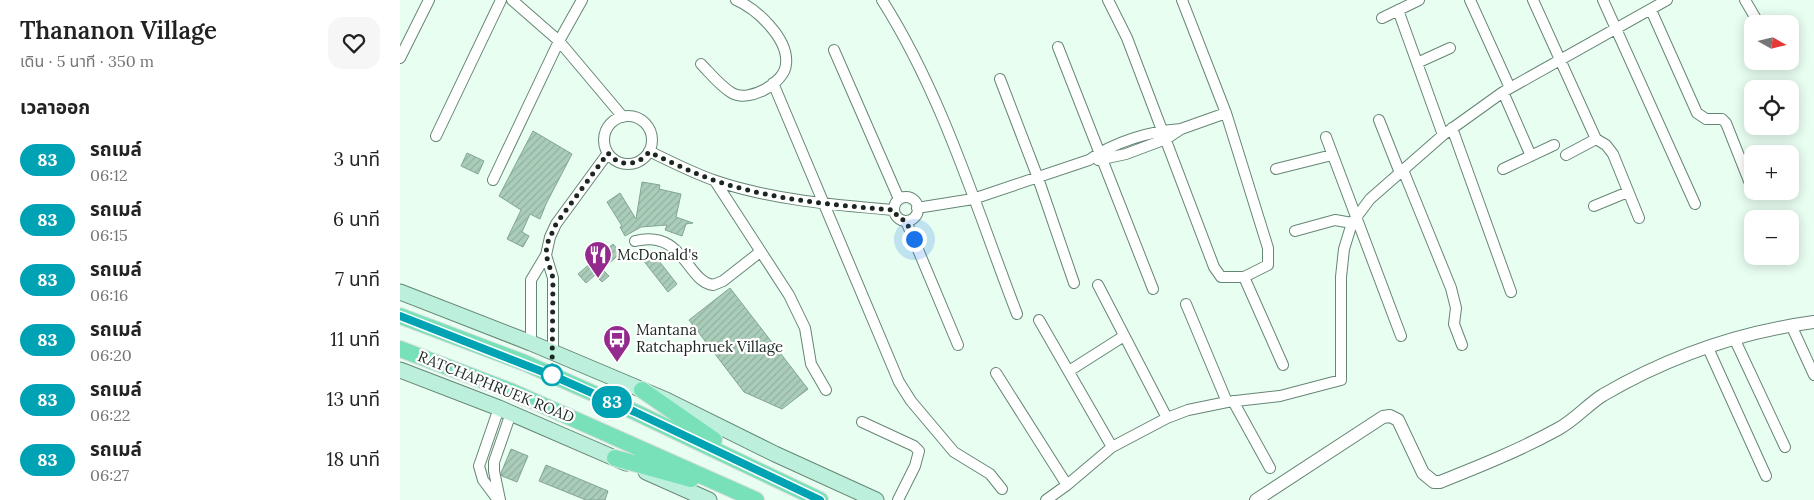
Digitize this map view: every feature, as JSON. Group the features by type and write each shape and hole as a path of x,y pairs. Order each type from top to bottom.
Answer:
{"main road":[{"path":"400,292 531,343 642,390 876,500"},
{"name":"RATCHAPHRUEK ROAD","path":"400,316 525,363 635,412 820,500"},
{"name":"RATCHAPHRUEK ROAD","path":"400,349 513,392 749,497"},
{"path":"400,370 505,410 709,500"},
{"path":"642,390 753,468"},
{"path":"615,458 749,497"}],"street":[{"path":"400,58 429,0"},
{"path":"436,136 501,0"},
{"path":"512,0 559,41 623,117"},
{"path":"493,180 559,41 582,0"},
{"path":"701,64 733,94 744,96 757,95 784,72 787,63 785,50 777,37 759,16 736,0"},
{"path":"882,0 917,62 973,198 1017,314"},
{"path":"1108,0 1127,38 1202,240 1217,274 1227,279 1244,277 1264,269 1268,265 1270,255 1226,113 1182,0"},
{"path":"1382,18 1419,0"},
{"path":"1533,0 1596,139 1606,145 1612,154 1639,218"},
{"path":"1603,0 1694,204"},
{"path":"1046,500 1067,486 1112,447 1167,418 1188,410 1230,402 1280,396 1341,380 1341,277 1344,249 1354,220 1370,199 1442,135 1507,90 1617,30 1667,0"},
{"path":"1745,0 1754,15"},
{"path":"1472,1 1531,156"},
{"path":"1398,10 1442,135"},
{"path":"1651,10 1697,113 1706,119 1722,119 1726,123 1744,168"},
{"path":"1058,47 1153,289"},
{"path":"1418,63 1450,48"},
{"path":"834,50 899,199 894,210"},
{"path":"1000,79 1038,178 1074,283"},
{"path":"773,83 826,204 899,382 911,401 954,452 990,474 1002,489"},
{"path":"917,208 973,198 1038,178 1226,113"},
{"path":"623,117 634,117 647,126 651,135 649,152 638,162 630,164 618,162 608,153 605,146 607,132 615,120 623,117"},
{"path":"1379,120 1451,288 1456,308 1454,324 1462,346"},
{"path":"1452,128 1511,292"},
{"path":"1326,136 1354,220 1401,336"},
{"path":"1566,155 1596,139"},
{"path":"1503,169 1554,145"},
{"path":"649,152 715,181 749,190 826,204 894,210"},
{"path":"531,343 531,280 546,255 550,237 556,224 608,153"},
{"path":"1276,169 1332,155"},
{"path":"715,181 793,304 805,328 811,364 826,390"},
{"path":"1594,206 1628,192"},
{"path":"894,210 898,218 906,221 915,217 917,208 910,198 899,199"},
{"path":"1295,231 1335,220 1354,220"},
{"path":"906,221 958,345"},
{"path":"635,242 649,238 678,251 703,282 713,285 723,281 760,252"},
{"path":"546,255 553,278 553,352"},
{"path":"1244,277 1282,366"},
{"path":"1098,286 1167,418"},
{"path":"1186,304 1230,402 1270,468"},
{"path":"1038,320 1112,447"},
{"path":"1262,498 1383,417 1398,420 1424,473 1434,482 1440,482 1492,461 1560,429 1595,401 1639,375 1734,338 1791,325 1814,322"},
{"path":"1791,325 1814,375"},
{"path":"1069,372 1124,336"},
{"path":"1734,338 1785,447"},
{"path":"1708,348 1766,476"},
{"path":"996,374 1067,486"},
{"path":"499,500 494,462 505,410"},
{"path":"499,500 482,480 479,466 505,410"},
{"path":"862,422 914,446 919,451 919,457 898,500"}],"building":[{"path":"533,131 572,154 540,219 530,214 522,232 529,236 523,247 507,239 521,210 499,196"},
{"path":"467,153 484,161 478,174 461,166"},
{"path":"642,182 660,185 659,189 681,194 676,217 693,223 686,224 682,236 665,230 667,225 641,227 625,236 620,227 622,226 607,202 620,193 636,219"},
{"path":"613,244 621,253 602,269 609,276 602,282 595,275 586,283 578,274"},
{"path":"652,252 677,284 668,292 643,260"},
{"path":"730,288 808,389 782,409 744,392 689,320"},
{"path":"620,325 631,340 623,346 612,332"},
{"path":"511,449 528,456 517,482 502,476 501,473"},
{"path":"546,465 608,491 605,500 586,500 539,481"}],"bus line":[{"name":"83","path":"400,316 525,363 635,412 820,500"}],"place":[{"name":"McDonald's","path":"598,279"},
{"name":"Mantana Ratchaphruek Village","path":"617,363"}],"route":[{"path":"552,375 554,335 553,278 546,255 547,244 556,224 608,153 618,162 630,164 638,162 649,152 715,181 777,196 826,204 894,210 898,218 906,221 914,239"}]}
